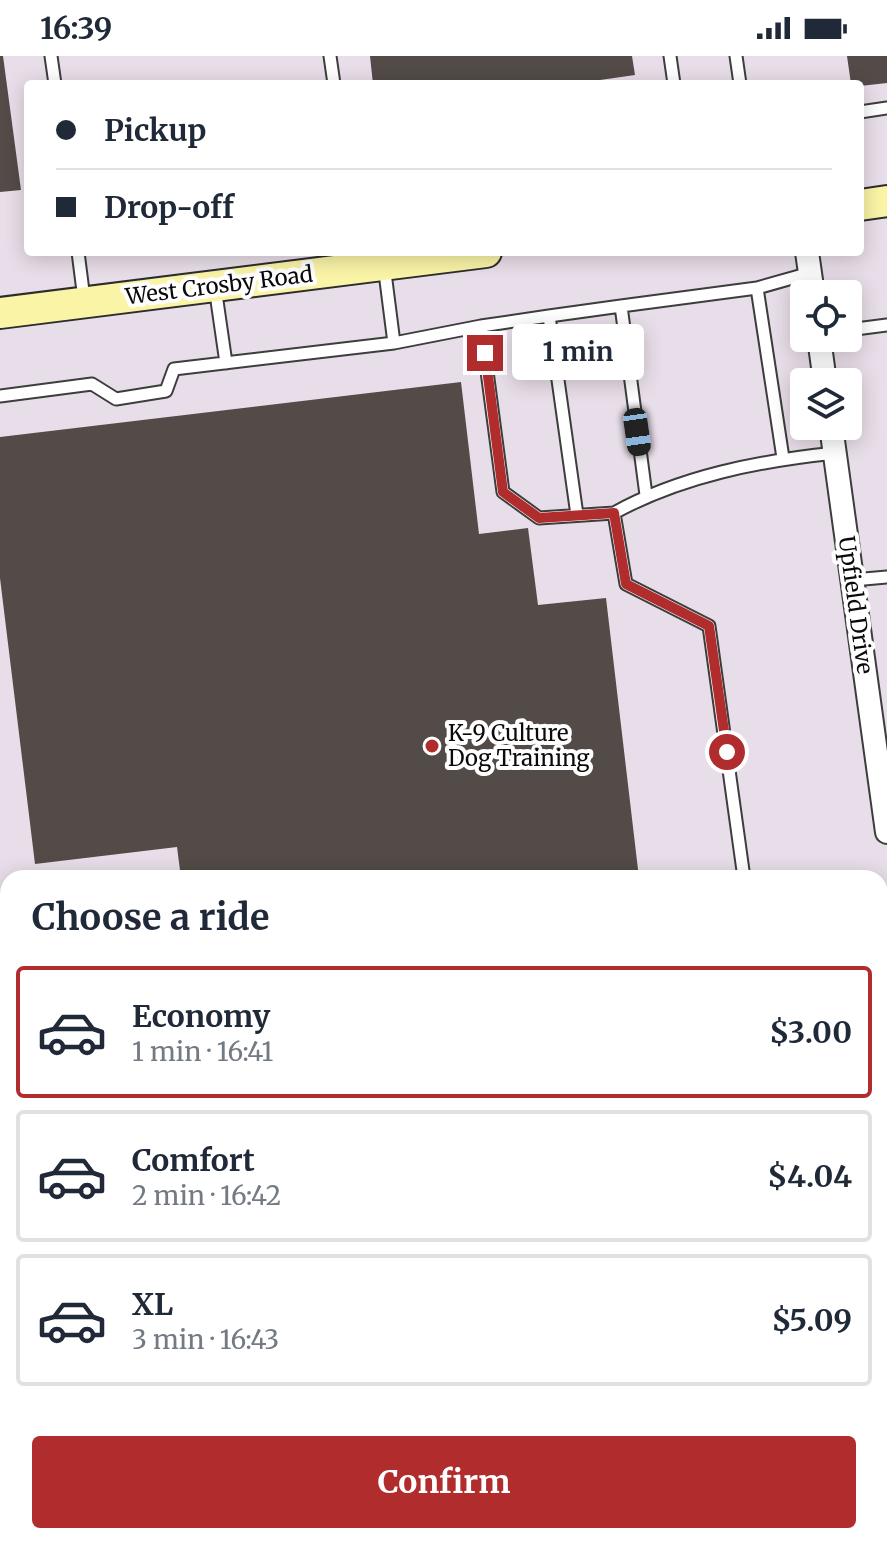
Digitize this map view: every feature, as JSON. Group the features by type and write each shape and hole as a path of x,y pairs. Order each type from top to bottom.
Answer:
{"street":[{"path":"864,204 887,201"},
{"name":"West Crosby Road","path":"0,313 215,286 368,261 434,256"},
{"name":"Upfield Drive","path":"833,440 887,832"}],"lane":[{"path":"51,56 54,80"},
{"path":"330,56 333,80"},
{"path":"670,56 673,80"},
{"path":"736,56 739,80"},
{"path":"864,111 887,108"},
{"path":"79,256 85,302"},
{"path":"368,261 394,343"},
{"path":"0,396 92,384 116,399 166,391 174,369 394,343 481,326 757,288 810,273"},
{"path":"215,286 226,363"},
{"path":"757,288 783,458"},
{"path":"621,306 646,495"},
{"path":"549,316 577,515"},
{"path":"862,328 887,325"},
{"path":"481,326 503,492 539,518 614,513 646,495 725,471 783,458 835,453"},
{"path":"614,513 626,584 709,626 743,870"},
{"path":"853,580 887,577"}],"shaded area":[{"path":"0,56 887,56 887,870 0,870"}],"building":[{"path":"0,56 3,56 21,190 0,192"},
{"path":"370,56 632,56 635,75 600,80 373,80"},
{"path":"847,56 887,56 887,83 864,86 864,80 850,80"},
{"path":"461,382 479,534 528,528 538,605 606,598 638,870 180,870 177,847 35,864 0,578 0,437"}],"place":[{"name":"K-9 Culture Dog Training","path":"432,746"}],"route":[{"path":"485,353 503,492 539,518 614,513 626,584 709,626 727,752"}]}
